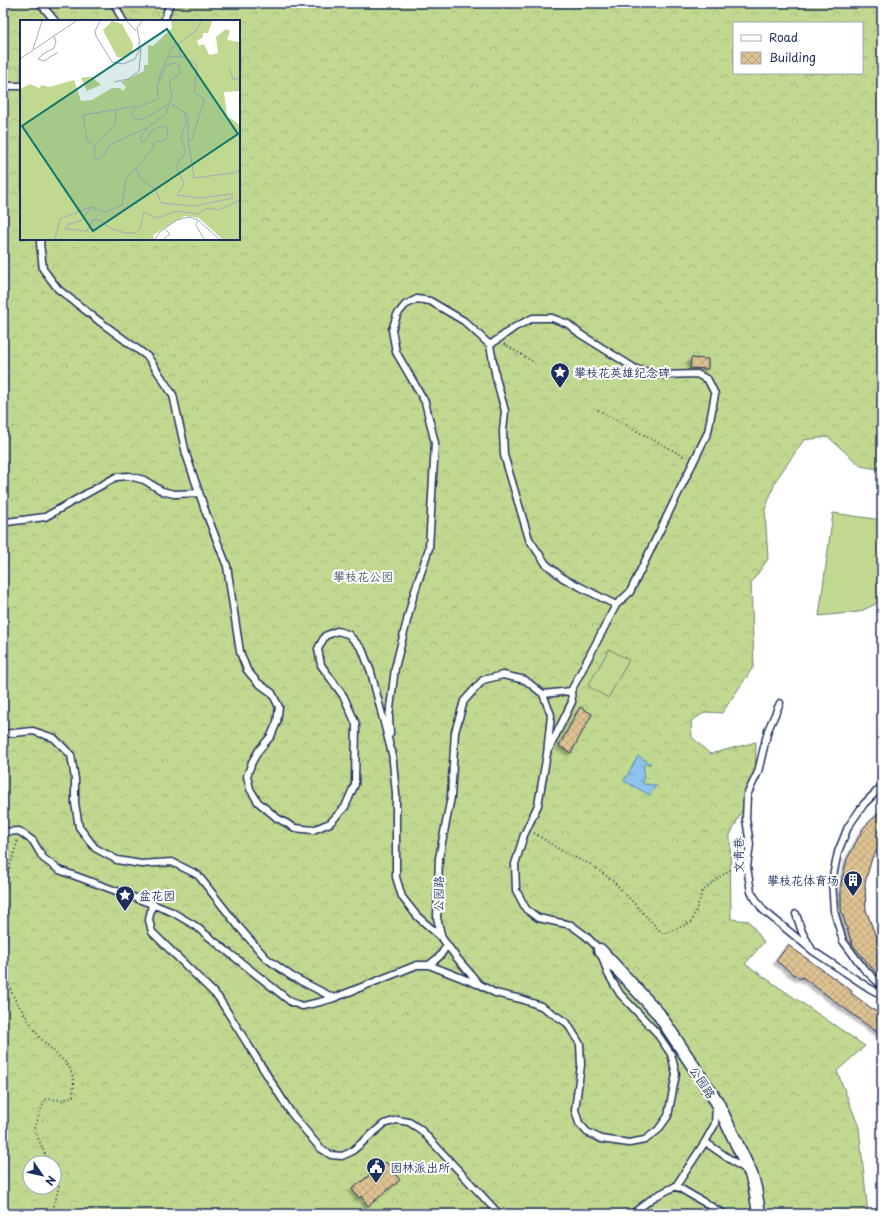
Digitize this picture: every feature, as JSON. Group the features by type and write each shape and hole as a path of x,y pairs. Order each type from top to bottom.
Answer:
{"street":[{"name":"公园路","path":"600,950 658,1013 717,1102 751,1174 759,1214"}],"lane":[{"path":"40,3 54,20"},
{"path":"114,3 122,20"},
{"path":"164,20 170,3"},
{"path":"3,86 20,86"},
{"path":"40,240 43,269 58,289 148,357 173,395 186,454 227,566 240,652 247,670 257,682 272,693 279,707 277,722 271,736 259,750 252,762 247,776 250,789 258,802 277,818 295,828 312,830 330,823 345,807 355,784 356,724 344,697 321,665 318,649 325,636 337,631 348,634 362,648 371,672 392,754"},
{"path":"442,938 417,916 402,897 396,877 396,794 389,717 395,668 429,548 435,443 425,402 396,352 392,330 396,315 405,305 417,299 430,301 464,321 490,345 496,378 505,412 502,431 504,455 529,539 546,564 563,578 616,605"},
{"path":"490,345 515,327 533,318 552,318 568,324 580,334 636,369 660,375 697,374 708,380 715,394 708,432 630,592 616,605 571,691 572,702 547,754"},
{"path":"3,521 7,522 46,517 116,477 129,476 144,480 162,491 174,494 199,493"},
{"name":"公园路","path":"504,675 525,680 543,694 551,715 547,754 538,805 527,829 515,864 516,890 526,909 538,918 571,925 586,936 600,950 608,974 620,994 656,1032 671,1054 676,1074 668,1116 658,1130 645,1140 628,1144 601,1139 587,1132 579,1123 575,1110 581,1065 580,1044 567,1023 541,1006 521,999 495,993 479,984 442,938 438,918 439,858 451,797 455,732 464,701 483,680 504,675"},
{"path":"543,694 571,691"},
{"name":"文青巷","path":"780,703 768,730 758,772 747,795 746,819 750,844 747,867 751,892 763,910 813,951 882,995"},
{"path":"3,734 32,731 54,738 71,755 75,778 74,803 79,827 95,848 117,860 141,864 172,862 198,875 238,926 266,958 291,976 334,998"},
{"path":"882,786 864,804 848,827 838,852 832,881 834,911 844,941 864,969 882,986"},
{"path":"3,832 19,831 33,841 43,858 59,870 172,912 194,925 291,1002 302,1006 334,998 417,965 429,965 479,984"},
{"path":"152,904 149,920 152,932 218,997 291,1113 320,1148 331,1155 342,1156 351,1152 384,1124 397,1120 409,1122 421,1130 499,1214"},
{"path":"796,914 802,932 813,951"},
{"path":"429,965 440,956 447,944"},
{"path":"632,1214 654,1197 676,1186 715,1124 717,1102"},
{"path":"705,1142 751,1174"},
{"path":"676,1186 724,1214"}],"path":[{"path":"498,340 535,363"},
{"path":"598,410 693,461"},
{"path":"527,829 565,853 590,864 612,880 664,934 692,922 702,892 718,878 748,857"},
{"path":"3,888 17,845 19,831"},
{"path":"3,911 8,931 3,951"},
{"path":"3,970 14,998 40,1038 69,1066 74,1080 73,1096 63,1100 45,1099 34,1129 45,1155"},
{"path":"52,1214 57,1195"}],"green space":[{"name":"攀枝花公园","path":"3,3 882,3 882,470 861,466 828,437 804,440 776,480 765,510 768,559 751,583 754,666 722,713 706,712 691,721 692,737 710,754 756,742 755,785 730,835 731,919 749,921 764,942 745,964 865,1046 837,1071 859,1127 868,1214 3,1214"},
{"path":"833,513 882,520 882,601 859,612 819,616"},
{"path":"609,649 629,660 608,698 588,686"},
{"path":"882,872 882,916 878,894"}],"water":[{"path":"638,756 651,764 644,764 643,784 656,785 650,795 624,781"}],"building":[{"path":"691,358 708,359 708,369 690,368"},
{"path":"580,707 592,714 571,753 559,746"},
{"name":"攀枝花体育场","path":"882,810 882,844 872,858 865,883 866,910 875,934 882,943 882,980 852,944 841,910 841,883 847,859 864,827"},
{"path":"788,945 852,991 851,993 882,1016 882,1036 802,977 800,979 776,961"},
{"name":"园林派出所","path":"386,1162 400,1180 368,1206 361,1196 359,1198 352,1189"}],"place":[{"name":"攀枝花英雄纪念碑","path":"560,389"},
{"name":"攀枝花体育场","path":"853,897"},
{"name":"盆花园","path":"125,912"},
{"name":"园林派出所","path":"376,1184"}]}
